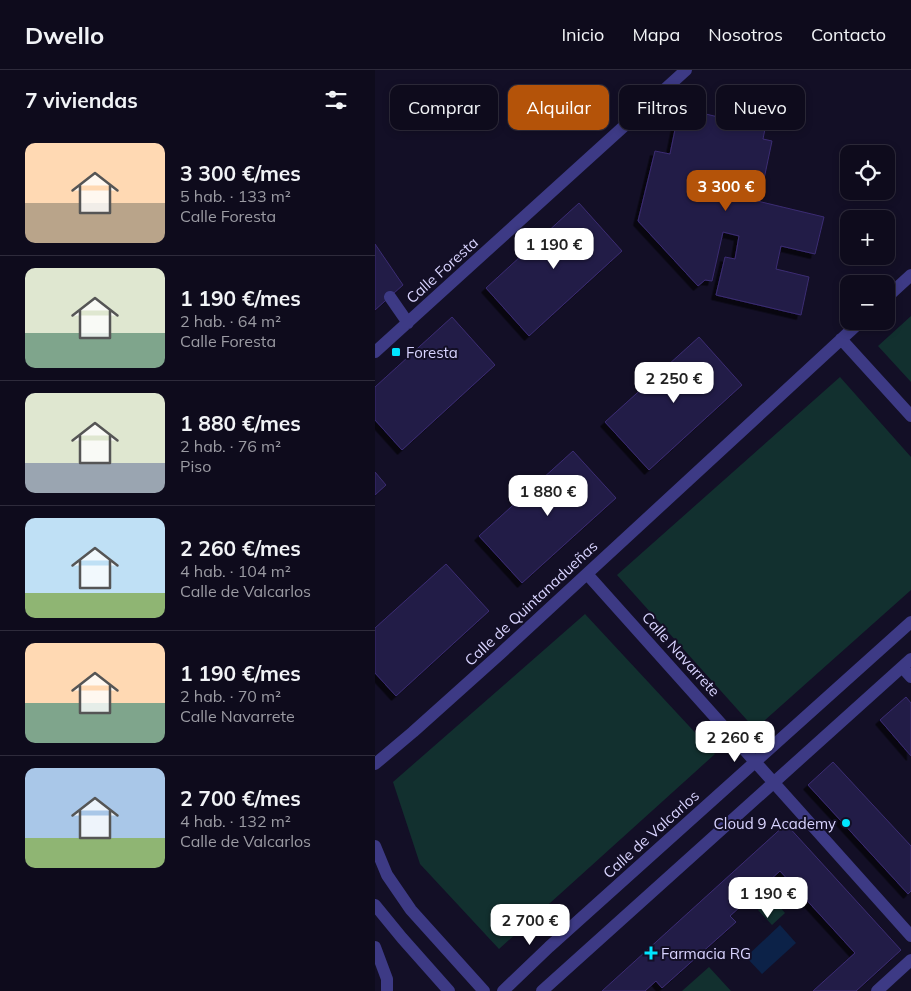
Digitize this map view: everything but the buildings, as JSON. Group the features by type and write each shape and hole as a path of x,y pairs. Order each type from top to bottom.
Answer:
{"street":[{"name":"Calle Foresta","path":"375,352 686,70"},
{"path":"895,290 911,275"},
{"path":"390,297 408,322"},
{"name":"Calle de Quintanadueñas","path":"375,764 413,732 587,574 851,330"},
{"path":"841,339 911,416"},
{"name":"Calle Navarrete","path":"587,574 911,936"},
{"name":"Calle de Valcarlos","path":"503,991 549,947 911,622"},
{"path":"542,991 906,663 911,677"},
{"path":"375,846 387,874 411,910 484,991"},
{"path":"375,905 449,991"},
{"path":"375,947 387,979 387,991"},
{"path":"877,991 911,960"}],"green space":[{"path":"911,316 911,382 878,346"},
{"path":"840,377 911,457 911,590 755,729 617,575"},
{"path":"585,614 715,754 499,949 420,864 393,782"},
{"path":"772,898 785,913 772,925 758,910"},
{"path":"709,967 731,991 682,991"}],"water":[{"path":"780,925 796,943 762,974 746,957"}],"place":[{"name":"Foresta","path":"396,352"},
{"name":"Cloud 9 Academy","path":"846,823"},
{"name":"Farmacia RG","path":"651,953"}]}
